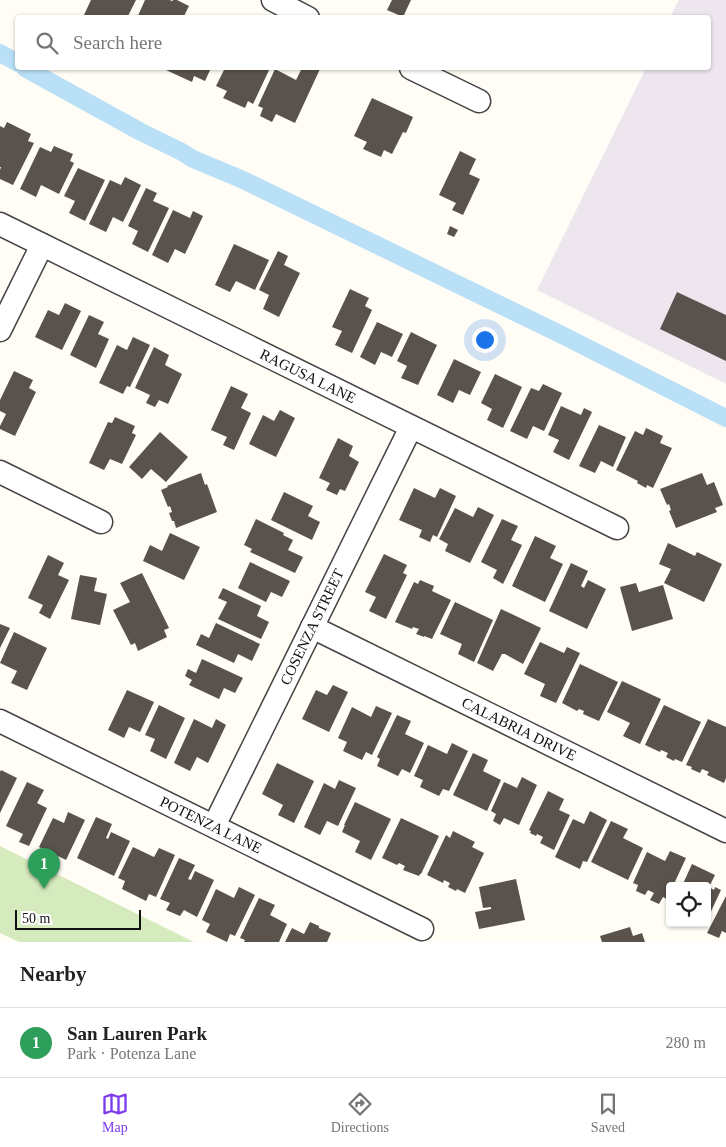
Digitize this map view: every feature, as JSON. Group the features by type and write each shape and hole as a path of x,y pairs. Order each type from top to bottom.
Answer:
{"street":[{"path":"273,0 302,15"},
{"path":"415,70 479,101"},
{"name":"RAGUSA LANE","path":"0,224 617,528"},
{"path":"0,330 42,244"},
{"name":"COSENZA STREET","path":"214,826 411,427"},
{"path":"0,472 102,522"},
{"name":"CALABRIA DRIVE","path":"312,626 726,831"},
{"name":"POTENZA LANE","path":"0,721 422,929"}],"shaded area":[{"path":"679,0 726,0 726,384 537,290 645,70 711,70 711,15 671,15"}],"green space":[{"path":"0,846 194,942 19,942 0,933"}],"building":[{"path":"91,0 136,0 128,15 84,15"},
{"path":"145,0 177,0 189,6 184,15 138,15"},
{"path":"392,0 411,0 404,15 398,15 387,10"},
{"path":"166,70 210,70 205,81 194,76 192,82"},
{"path":"224,70 269,70 253,104 248,101 245,108 223,98 227,91 216,86"},
{"path":"275,70 296,80 301,70 320,70 295,123 276,114 272,122 260,116 263,108 258,106"},
{"path":"372,98 413,117 406,133 403,132 392,154 384,150 381,157 363,149 367,142 354,136"},
{"path":"7,122 31,134 28,141 34,143 13,185 0,179 0,126 4,128"},
{"path":"54,146 73,154 70,161 74,163 59,194 41,185 36,197 20,189 40,147 51,152"},
{"path":"460,151 476,159 469,174 480,179 463,215 452,210 456,203 439,195"},
{"path":"78,168 105,180 85,221 69,213 75,201 64,196"},
{"path":"125,177 141,185 123,222 113,217 106,232 89,224 110,180 121,185"},
{"path":"146,188 157,193 153,201 169,208 148,252 132,244 138,231 128,226"},
{"path":"173,210 190,218 193,211 203,216 185,254 175,249 168,263 152,255"},
{"path":"450,226 458,230 454,237 447,234"},
{"path":"234,244 269,260 255,290 236,281 230,292 215,285"},
{"path":"278,251 288,256 284,265 300,273 279,317 263,309 269,295 259,290"},
{"path":"350,289 369,298 365,306 372,310 352,353 335,345 342,331 332,327"},
{"path":"677,292 726,315 726,361 660,329"},
{"path":"65,303 81,311 62,350 35,337 48,310 59,315"},
{"path":"89,315 104,322 98,334 109,339 96,368 70,355"},
{"path":"377,322 403,334 392,357 381,352 375,365 360,357"},
{"path":"411,332 437,345 418,385 401,378 407,366 397,361"},
{"path":"133,337 150,345 130,387 127,386 123,394 99,383 117,345 127,350"},
{"path":"154,347 169,355 165,365 182,374 168,404 159,400 155,407 146,403 150,395 135,388"},
{"path":"454,359 481,372 470,395 459,390 453,403 437,395"},
{"path":"14,371 33,380 29,388 36,392 15,436 0,429 6,414 0,411 0,400"},
{"path":"495,374 522,387 503,428 487,420 492,409 481,403"},
{"path":"543,384 562,393 544,431 533,426 527,439 510,431 531,388 539,391"},
{"path":"231,386 248,394 241,408 251,413 234,450 223,445 227,437 211,430"},
{"path":"561,406 581,415 584,408 592,412 569,460 553,452 559,440 548,435"},
{"path":"280,410 295,418 276,457 249,444 263,415 274,421"},
{"path":"115,417 135,426 132,433 136,435 122,464 110,459 104,470 89,463 108,422 112,423"},
{"path":"599,425 626,437 613,467 601,461 595,473 579,466"},
{"path":"646,428 663,436 660,443 672,448 653,488 647,485 646,488 637,483 638,481 616,470 635,431 643,435"},
{"path":"160,432 188,457 166,482 151,469 142,479 129,467"},
{"path":"338,438 353,446 349,456 359,462 345,491 340,489 337,495 326,490 330,483 319,478"},
{"path":"201,473 217,512 176,528 169,513 172,512 170,506 168,507 161,490"},
{"path":"702,473 707,485 714,482 723,505 715,508 717,512 676,528 669,511 671,510 669,504 667,505 660,489"},
{"path":"414,488 435,498 440,488 456,496 437,537 433,535 430,542 419,537 422,530 399,520"},
{"path":"284,492 313,506 308,516 320,522 312,540 271,520"},
{"path":"478,507 494,515 470,563 445,551 448,544 439,539 455,508 473,517"},
{"path":"256,519 284,533 283,535 293,540 288,550 303,557 295,573 250,552 252,549 244,545"},
{"path":"502,519 518,526 511,540 522,545 503,584 493,578 497,570 481,562"},
{"path":"170,533 200,547 184,580 143,561 150,545 162,551"},
{"path":"535,536 556,546 550,558 563,564 545,602 512,586"},
{"path":"668,543 695,556 697,552 722,564 704,602 664,583 671,569 659,564"},
{"path":"384,554 407,565 403,573 407,575 386,619 369,611 376,597 365,592"},
{"path":"48,555 64,563 58,575 69,580 50,619 39,613 43,605 28,598"},
{"path":"250,562 290,581 282,597 271,592 266,602 238,588"},
{"path":"571,563 588,571 581,586 584,588 588,580 606,589 587,629 549,611"},
{"path":"142,573 169,628 164,630 167,637 138,651 135,643 131,645 113,610 130,602 120,583"},
{"path":"80,575 97,578 94,591 107,594 100,625 71,619"},
{"path":"420,580 434,586 432,591 451,600 432,639 416,634 419,629 413,627 412,629 395,622 414,582 418,584"},
{"path":"636,583 639,592 663,585 673,619 632,631 620,587"},
{"path":"223,588 261,606 257,616 269,622 261,639 218,619 227,602 218,598"},
{"path":"455,602 493,620 474,662 458,654 462,644 440,634"},
{"path":"501,609 541,628 523,664 502,654 493,671 477,663"},
{"path":"216,623 260,644 252,661 238,654 234,663 196,645 201,634 209,638"},
{"path":"0,624 10,628 0,648"},
{"path":"14,632 47,648 27,690 11,683 17,671 0,663"},
{"path":"540,642 564,653 567,647 580,653 556,703 540,696 545,684 524,674"},
{"path":"202,659 243,678 235,693 224,688 219,699 189,685 192,680 185,676 188,669 196,673"},
{"path":"580,664 618,682 599,721 583,714 584,711 579,709 577,711 562,703"},
{"path":"622,681 661,699 640,744 623,736 630,723 607,712"},
{"path":"333,685 348,692 329,732 302,719 316,690 327,695"},
{"path":"127,690 154,702 140,732 129,727 124,738 108,730"},
{"path":"159,705 185,718 166,759 150,751 155,739 145,735"},
{"path":"664,705 701,722 682,762 675,759 674,761 666,757 668,753 661,750 660,752 645,745"},
{"path":"376,706 392,713 372,755 366,752 362,760 343,751 347,742 338,738 352,707 371,717"},
{"path":"397,715 411,721 405,734 424,743 410,773 402,769 398,776 377,766 380,759 377,757"},
{"path":"194,719 212,728 216,719 226,725 208,763 197,757 190,771 174,763"},
{"path":"708,719 726,727 726,778 724,783 707,775 709,772 702,769 700,773 686,765"},
{"path":"452,743 468,751 449,791 443,789 439,796 420,787 423,780 414,776 428,745 447,754"},
{"path":"473,753 488,760 483,771 501,780 487,811 453,795"},
{"path":"277,763 314,781 294,823 278,815 283,805 262,794"},
{"path":"1,770 17,778 0,813 0,772"},
{"path":"522,777 537,785 519,825 504,818 500,825 493,821 496,814 491,811 504,782 517,788"},
{"path":"339,780 356,788 338,826 327,821 320,835 304,827 324,783 335,789"},
{"path":"27,782 44,790 37,803 47,808 29,846 19,842 23,834 6,826"},
{"path":"548,791 564,799 559,810 570,815 554,850 540,843 543,837 530,833 531,831 529,830"},
{"path":"355,802 391,819 371,860 355,852 360,841 342,832"},
{"path":"590,811 607,820 587,862 583,861 580,869 555,857 573,819 584,824"},
{"path":"68,812 85,820 66,860 58,856 56,862 42,856 45,850 39,847 53,818 64,823"},
{"path":"96,817 112,824 106,838 108,839 111,832 130,841 114,876 77,858"},
{"path":"401,818 439,836 419,876 403,870 405,866 399,863 397,865 382,858"},
{"path":"611,821 628,829 623,838 643,848 628,880 591,862"},
{"path":"453,831 475,842 472,847 484,853 465,893 448,887 450,883 444,880 443,883 427,875 446,835 450,838"},
{"path":"133,847 154,857 159,848 175,855 156,897 149,894 146,901 122,889 125,881 118,878"},
{"path":"670,851 686,858 675,882 666,882 666,898 663,897 659,904 650,900 654,893 648,890 645,895 636,891 638,885 633,883 647,852 665,861"},
{"path":"179,858 195,865 188,879 191,880 195,871 214,880 197,917 184,910 180,916 166,910 170,903 160,899"},
{"path":"692,864 715,875 711,883 684,882"},
{"path":"516,879 525,920 479,929 475,912 491,909 491,907 483,908 479,887"},
{"path":"239,887 255,895 235,936 230,934 227,942 206,932 210,924 202,920 216,889 234,898"},
{"path":"715,887 721,890 711,911 711,888 714,890"},
{"path":"726,896 726,933 722,931 719,938 707,933"},
{"path":"259,898 275,905 270,915 287,924 279,942 244,942 245,940 240,938"},
{"path":"310,922 331,933 327,942 285,942 292,928 304,934"},
{"path":"630,927 633,936 642,933 645,942 602,942 600,936"}],"waterway":[{"path":"0,53 15,61"},
{"path":"29,70 193,159 241,179 558,333 726,418"}],"place":[{"name":"San Lauren Park","path":"44,889"}]}
